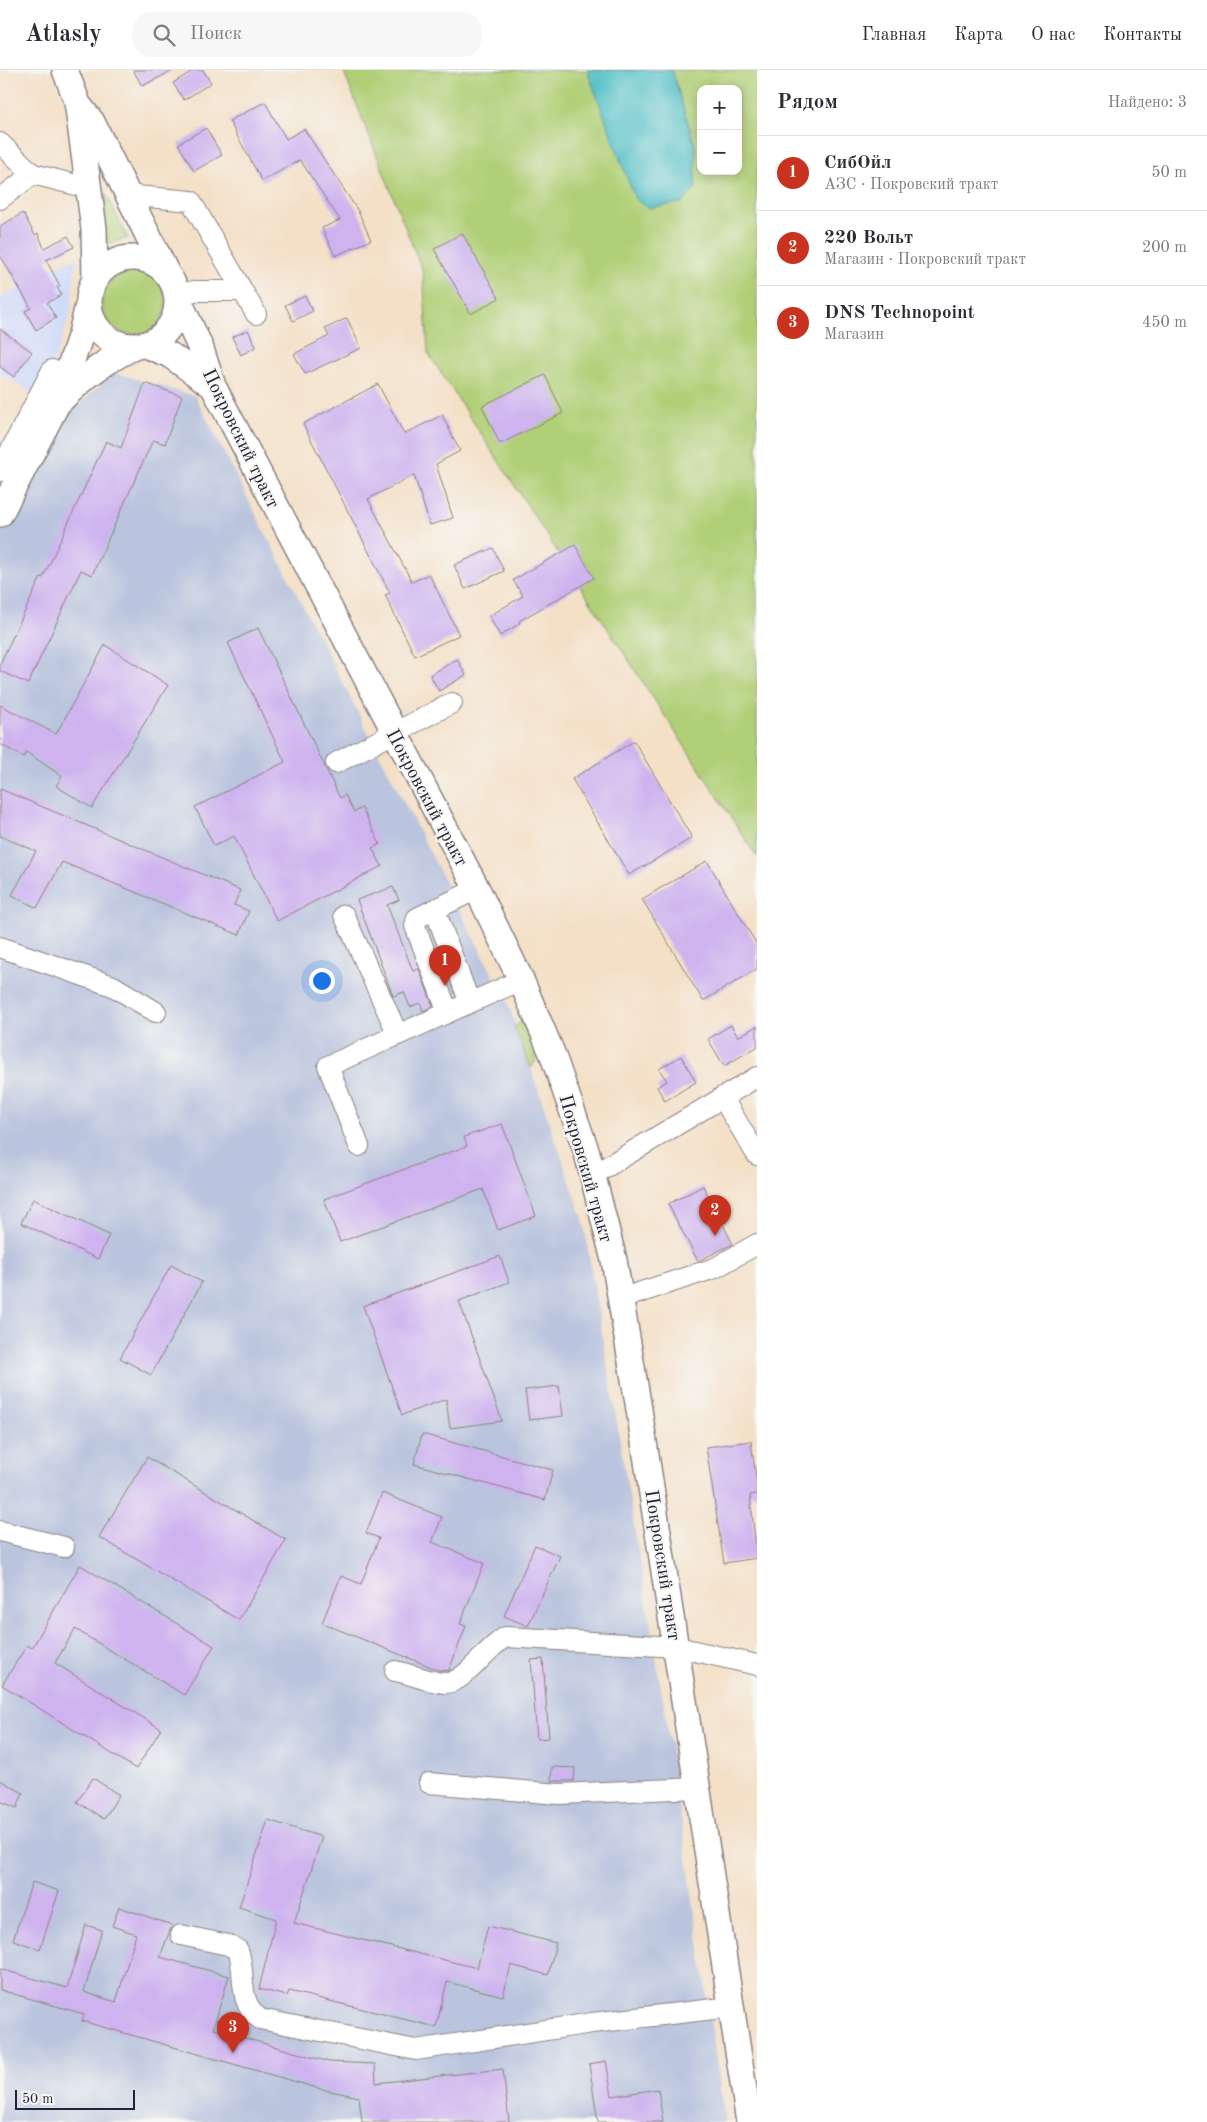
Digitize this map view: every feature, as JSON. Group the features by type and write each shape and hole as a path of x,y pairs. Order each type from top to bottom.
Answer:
{"main road":[{"path":"65,70 77,102 94,229 92,317 100,331 118,343 142,345 170,355 212,386"},
{"name":"Покровский тракт","path":"77,102 92,122 126,195 172,285 201,349 212,386 477,889 521,980 552,1053 587,1153 614,1260 677,1647 749,2122"},
{"path":"0,514 57,404 81,334 92,290 111,264 132,258 154,263 172,285 177,304 172,323 158,338 115,356 94,369 57,404"}],"street":[{"path":"0,142 33,174 88,188"},
{"path":"0,199 33,174"},
{"path":"126,195 191,201 256,314"},
{"path":"172,285 195,291 243,291"},
{"path":"0,471 52,370"},
{"path":"336,763 452,703"},
{"path":"448,1012 415,926 417,918 477,889"},
{"path":"440,907 436,913 470,1002"},
{"path":"344,915 398,1035"},
{"path":"0,947 113,986 156,1012"},
{"path":"359,1146 328,1066 521,980"},
{"path":"593,1175 757,1077"},
{"path":"722,1097 757,1153"},
{"path":"620,1299 716,1268 757,1244"},
{"path":"0,1531 64,1547"},
{"path":"395,1671 444,1683 453,1682 462,1676 497,1641 506,1637 677,1647 757,1665"},
{"path":"429,1782 559,1794 698,1788"},
{"path":"181,1934 228,1945 238,1950 242,1961 245,1999 249,2011 260,2019 416,2050 592,2023 732,2007"}],"shaded area":[{"path":"76,258 71,311 42,399 0,373 0,299 38,275"},
{"path":"115,373 195,396 509,1006 583,1219 671,1748 725,2122 0,2122 0,532 52,427"}],"green space":[{"path":"343,70 757,70 757,857 428,353 423,272"},
{"path":"105,193 128,238 107,244"},
{"path":"128,271 140,271 157,280 164,291 166,303 164,315 157,326 140,335 128,335 116,330 107,321 102,309 102,297 107,285 116,276"},
{"path":"521,1022 524,1023 535,1046 535,1063 531,1068 514,1027"}],"water":[{"path":"587,70 672,70 696,149 695,189 682,203 648,208 635,199"}],"building":[{"path":"133,70 174,70 142,86"},
{"path":"194,70 203,70 211,83 184,100 173,83"},
{"path":"265,102 286,139 304,129 358,211 371,240 335,256 322,228 340,220 300,160 262,181 229,121"},
{"path":"206,128 222,155 194,171 178,144"},
{"path":"23,213 35,235 38,233 44,248 68,236 74,247 46,260 60,286 57,287 61,295 47,303 56,318 36,330 25,311 31,308 0,255 0,226"},
{"path":"462,233 499,298 471,314 434,249"},
{"path":"305,296 313,311 293,321 285,305"},
{"path":"347,318 361,348 305,374 294,354 329,336 325,329"},
{"path":"0,329 32,352 14,377 0,367"},
{"path":"248,330 256,347 241,355 232,337"},
{"path":"545,375 563,413 500,444 482,406"},
{"path":"145,383 182,396 165,444 153,440 92,575 81,570 28,684 0,671 0,664 41,577 43,578 106,441 121,448"},
{"path":"378,384 404,434 442,415 460,451 436,464 453,518 430,525 414,475 368,499 412,582 429,574 459,635 415,656 385,595 390,593 303,424"},
{"path":"575,545 594,578 519,621 520,623 500,636 489,616 523,596 513,580"},
{"path":"493,548 504,571 465,589 454,565"},
{"path":"258,628 340,798 345,795 354,812 362,808 380,844 372,848 382,866 277,921 234,836 214,846 195,807 285,762 228,643"},
{"path":"105,645 168,685 92,808 56,786 62,776 26,752 24,757 0,744 0,705 56,734"},
{"path":"457,659 466,675 439,691 430,675"},
{"path":"634,741 692,838 629,875 572,779"},
{"path":"0,789 240,890 234,905 249,911 239,935 62,862 37,908 12,895 36,851 0,836"},
{"path":"707,861 757,945 757,969 703,1001 642,899"},
{"path":"393,887 399,900 387,905 413,971 419,969 433,1006 423,1011 420,1003 410,1007 404,992 393,996 357,900"},
{"path":"731,1025 738,1037 757,1026 757,1047 724,1066 708,1039"},
{"path":"681,1056 696,1082 665,1101 657,1087 667,1081 659,1069"},
{"path":"502,1124 536,1216 498,1230 483,1189 340,1242 324,1199 467,1146 464,1137"},
{"path":"703,1186 733,1244 698,1261 668,1204"},
{"path":"33,1199 109,1235 98,1259 21,1223"},
{"path":"500,1256 509,1282 459,1301 502,1421 450,1428 446,1399 402,1415 363,1306"},
{"path":"171,1265 202,1282 151,1375 120,1358"},
{"path":"559,1386 563,1416 529,1420 525,1390"},
{"path":"422,1434 553,1470 545,1500 414,1464"},
{"path":"751,1441 757,1494 750,1495 757,1558 724,1563 706,1447"},
{"path":"147,1457 286,1540 239,1620 99,1537"},
{"path":"382,1493 442,1517 432,1542 484,1563 460,1624 466,1626 449,1670 441,1671 322,1623 341,1576 361,1584 379,1538 366,1533"},
{"path":"535,1545 560,1556 528,1626 504,1616"},
{"path":"80,1565 214,1646 184,1695 75,1629 55,1663 161,1729 136,1769 2,1685 27,1645 32,1648"},
{"path":"543,1659 549,1738 537,1739 531,1660"},
{"path":"552,1767 575,1768 574,1781 551,1781"},
{"path":"93,1778 119,1795 104,1819 77,1802"},
{"path":"0,1780 23,1793 17,1808 0,1801"},
{"path":"268,1820 322,1837 294,1923 477,1968 488,1926 556,1943 548,1975 511,1965 503,1996 447,1982 436,2027 289,1991 287,1996 259,1989 276,1919 239,1907"},
{"path":"32,1882 59,1891 40,1949 13,1940"},
{"path":"119,1907 172,1925 160,1957 229,1976 213,2029 329,2062 375,2064 376,2083 503,2069 509,2122 362,2122 359,2097 321,2089 82,2021 84,2014 0,1990 0,1969 67,1988 86,1925 102,1930 84,1992 116,2002 136,1934 112,1926"},
{"path":"606,2061 612,2096 658,2089 663,2122 598,2122 589,2064"}],"place":[{"name":"СибОйл","path":"445,986"},
{"name":"220 Вольт","path":"715,1236"},
{"name":"DNS Technopoint","path":"233,2053"}]}
